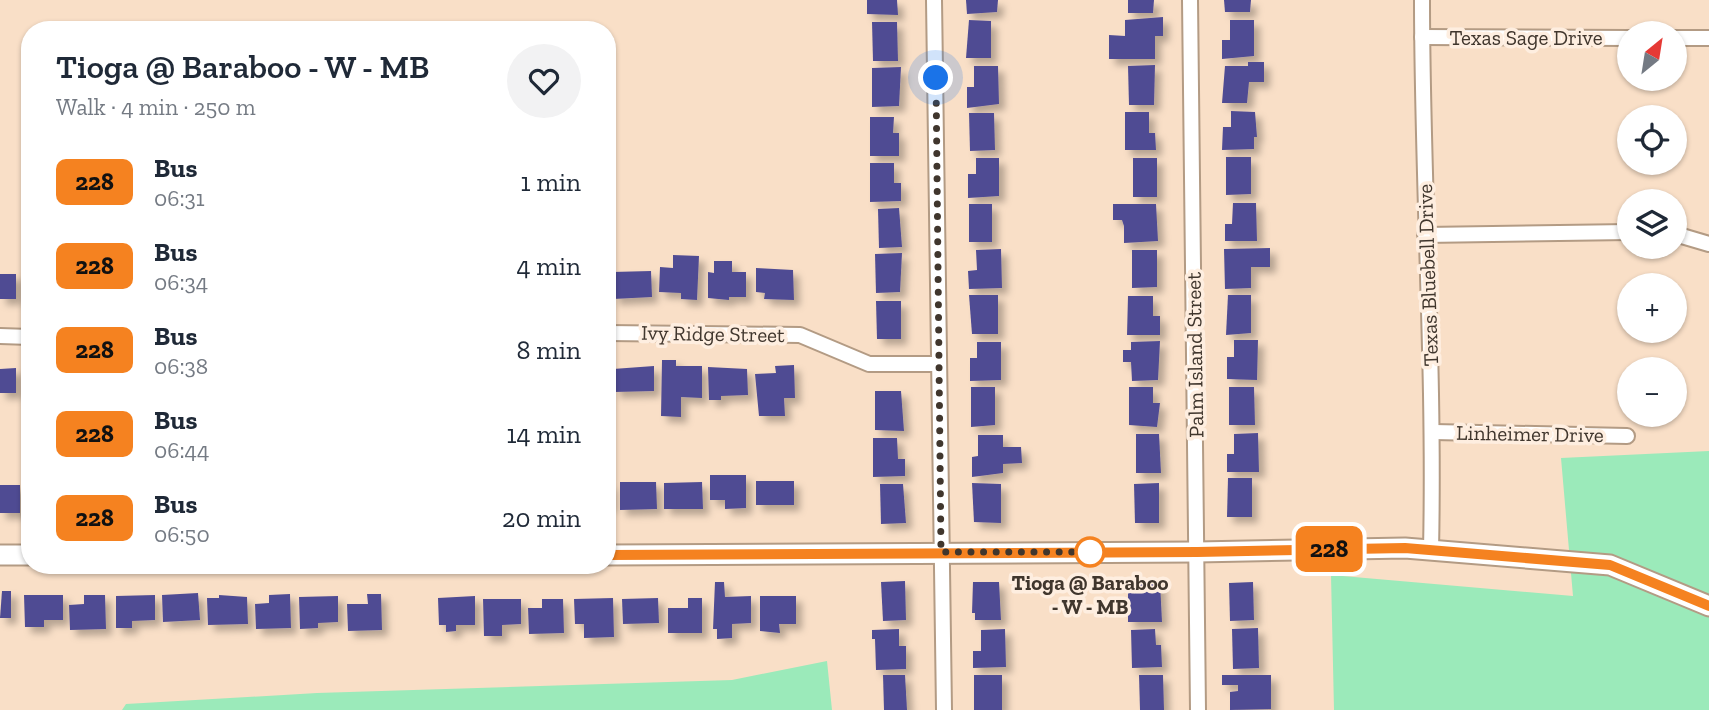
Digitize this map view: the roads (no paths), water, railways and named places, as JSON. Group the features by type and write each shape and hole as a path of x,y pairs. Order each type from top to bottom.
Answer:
{"street":[{"path":"934,0 944,710"},
{"name":"Palm Island Street","path":"1191,0 1198,710"},
{"name":"Texas Bluebell Drive","path":"1422,0 1425,234 1434,432 1431,550"},
{"name":"Texas Sage Drive","path":"1422,37 1617,38"},
{"path":"1687,38 1709,38"},
{"path":"1425,234 1617,232"},
{"path":"1687,238 1709,244"},
{"name":"Ivy Ridge Street","path":"616,333 800,335 869,364 939,364"},
{"path":"0,336 21,337"},
{"name":"Linheimer Drive","path":"1434,432 1627,436"},
{"path":"616,555 1431,550 1610,565 1709,606"},
{"path":"0,555 21,555"}],"place":[{"name":"Tioga @ Baraboo - W - MB","path":"1090,552"}]}
